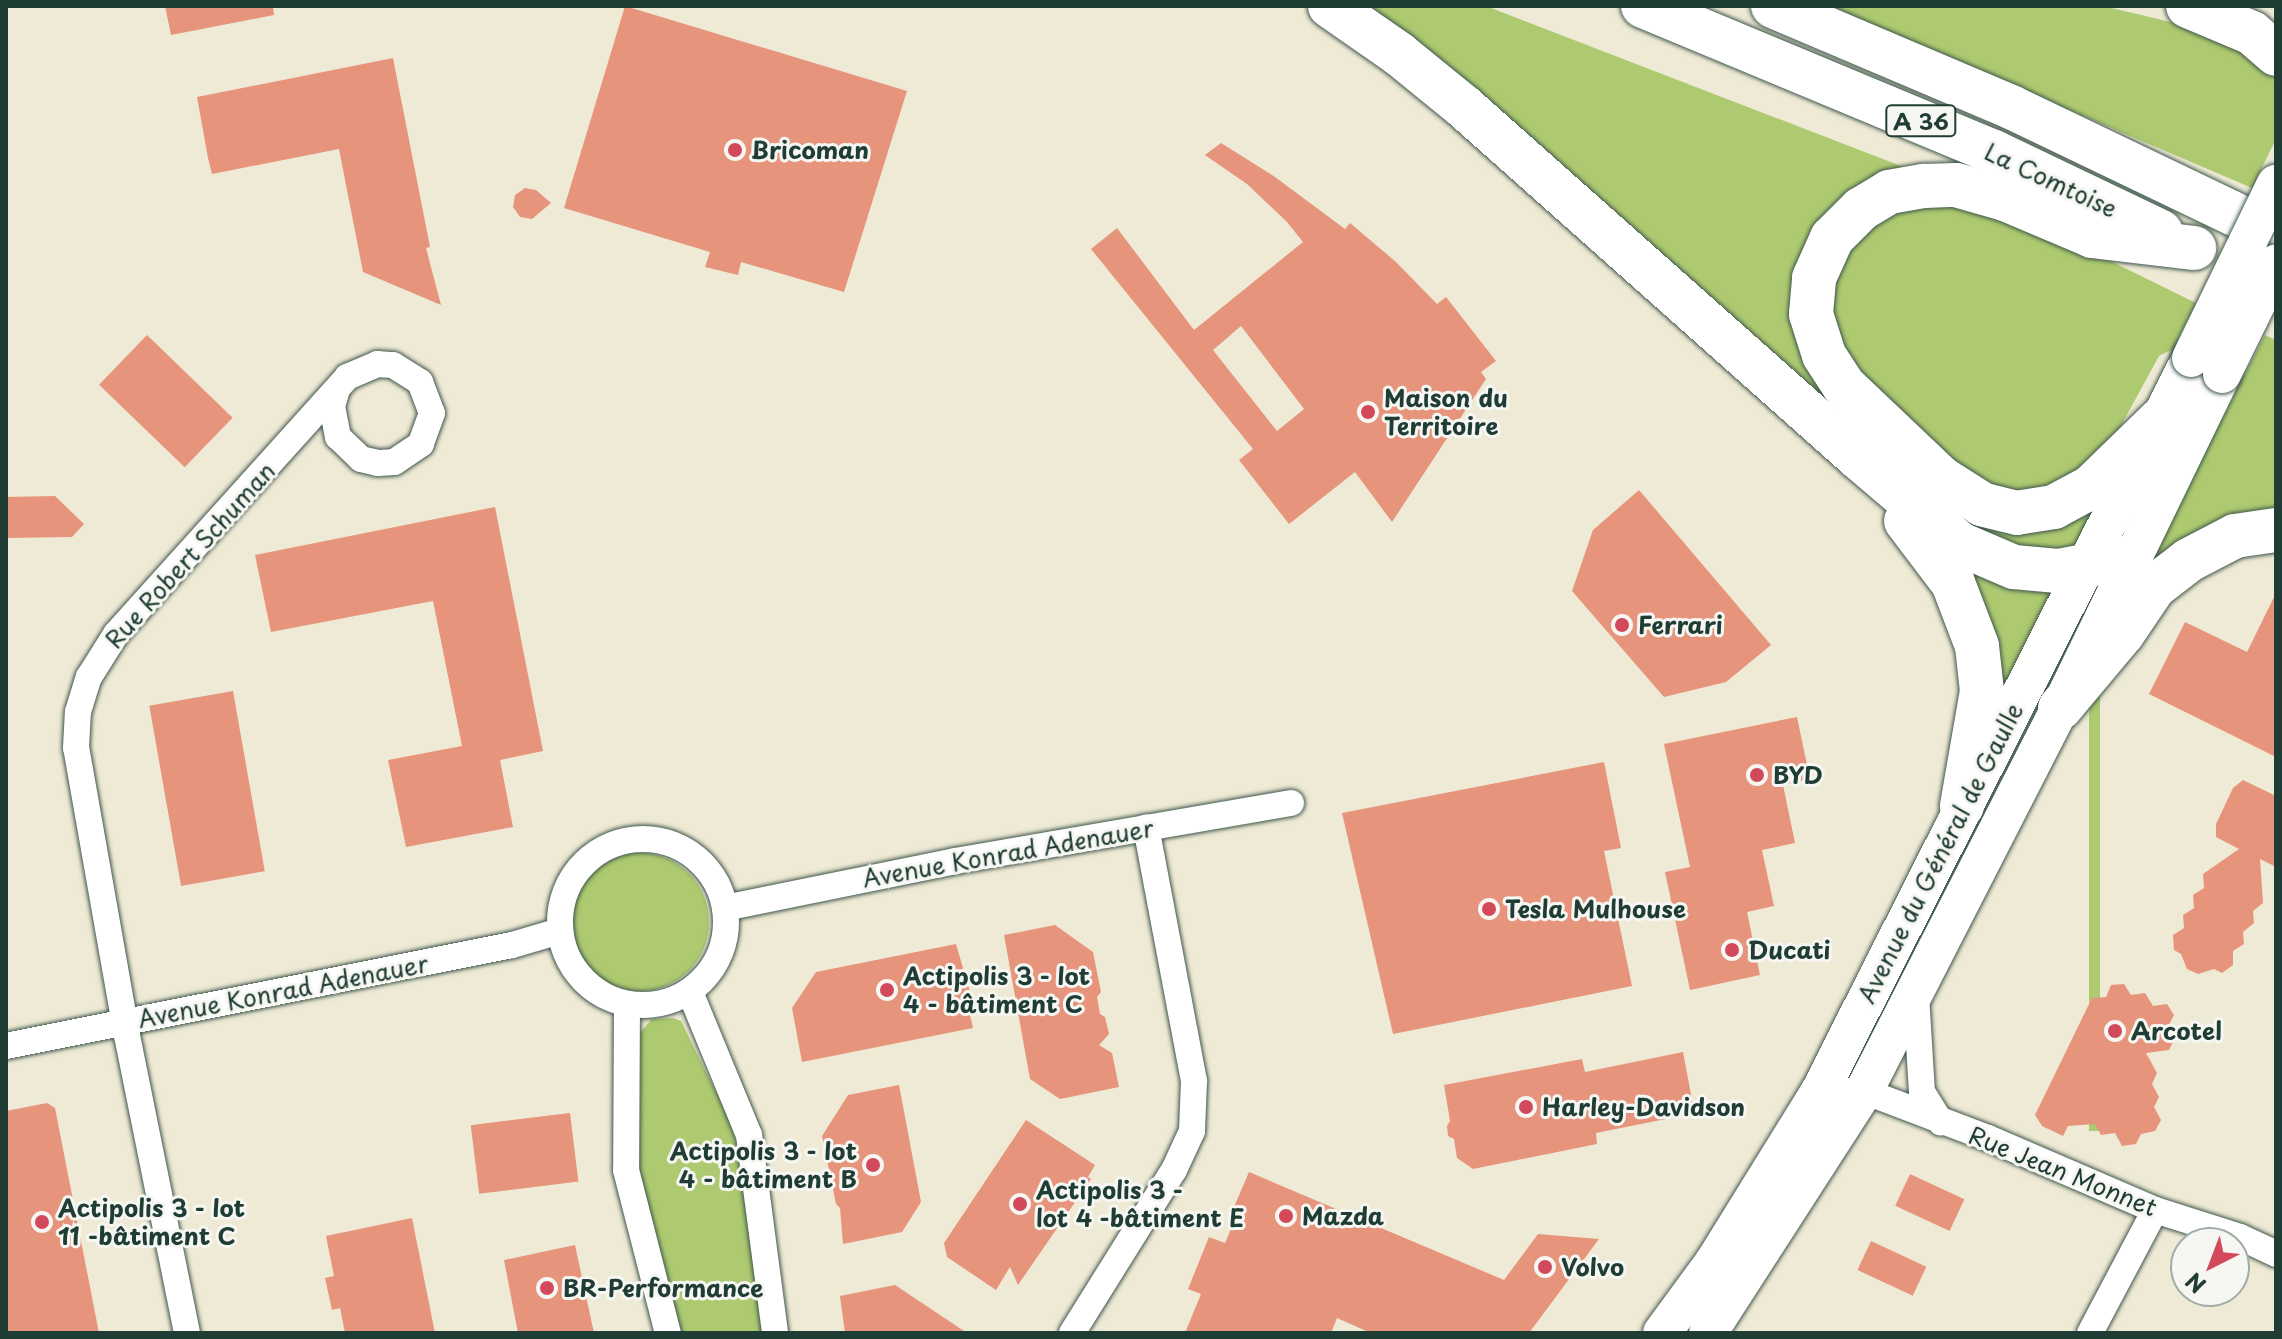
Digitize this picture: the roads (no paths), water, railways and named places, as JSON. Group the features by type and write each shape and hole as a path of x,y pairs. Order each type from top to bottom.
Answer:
{"highway":[{"path":"1330,6 1399,54 1463,106 1960,544 2014,567 2058,571 2131,557"},
{"name":"La Comtoise","path":"1643,6 1994,152 2276,291"},
{"name":"La Comtoise","path":"1773,6 2011,107 2276,234"},
{"path":"2191,6 2252,33 2276,54"},
{"path":"2161,419 2091,487 2054,507 2017,513 1982,504 1941,478 1844,386 1824,355 1811,314 1814,278 1832,238 1861,209 1889,192 1924,186 1956,185 2005,199 2092,236 2194,248"},
{"path":"1859,458 1953,583 1977,646 1982,691 1962,806"},
{"path":"2060,708 2123,633 2154,587 2189,560 2235,536 2276,530"}],"main road":[{"path":"2206,366 2276,184"},
{"path":"2206,366 2276,264"},
{"name":"Avenue du Général de Gaulle","path":"1662,1333 1714,1262 1820,1091 2161,419 2206,366"},
{"name":"Avenue du Général de Gaulle","path":"1708,1333 1864,1091 1916,991 2060,708 2131,557 2206,366"}],"street":[{"name":"Rue Robert Schuman","path":"187,1333 125,1023 76,748 78,712 89,677 116,634 337,390 361,368 377,364 393,365 420,382 432,413 421,444 394,462 378,463 361,459 338,437"},
{"path":"284,449 338,437 332,406 337,390"},
{"name":"Avenue Konrad Adenauer","path":"725,908 955,861 1291,803"},
{"path":"1072,1333 1174,1170 1192,1131 1194,1081 1146,828"},
{"path":"638,838 667,842 692,854 708,869 725,908 726,932 720,955 707,976 690,992 670,1001 627,1004 602,995 581,979 567,957 560,931 561,904 588,859 611,844 638,838"},
{"name":"Avenue Konrad Adenauer","path":"6,1046 512,945 560,931"},
{"name":"Rue Jean Monnet","path":"1916,991 1922,1092 1941,1122"},
{"path":"690,992 749,1135 775,1333"},
{"path":"627,1004 626,1170 668,1333"},
{"name":"Rue Jean Monnet","path":"1820,1091 1864,1091 1988,1138 2155,1210 2240,1237 2276,1254"},
{"path":"2090,1333 2155,1210"}],"place":[{"name":"Bricoman","path":"735,150"},
{"name":"Maison du Territoire","path":"1368,412"},
{"name":"Ferrari","path":"1622,625"},
{"name":"BYD","path":"1757,775"},
{"name":"Tesla Mulhouse","path":"1489,909"},
{"name":"Ducati","path":"1732,950"},
{"name":"Actipolis 3 - lot 4 - bâtiment C","path":"887,990"},
{"name":"Arcotel","path":"2115,1031"},
{"name":"Harley-Davidson","path":"1526,1107"},
{"name":"Actipolis 3 - lot 4 - bâtiment B","path":"873,1165"},
{"name":"Actipolis 3 - lot 4 -bâtiment E","path":"1020,1204"},
{"name":"Mazda","path":"1286,1216"},
{"name":"Actipolis 3 - lot 11 -bâtiment C","path":"42,1222"},
{"name":"Volvo","path":"1545,1267"},
{"name":"BR-Performance","path":"547,1288"}]}
